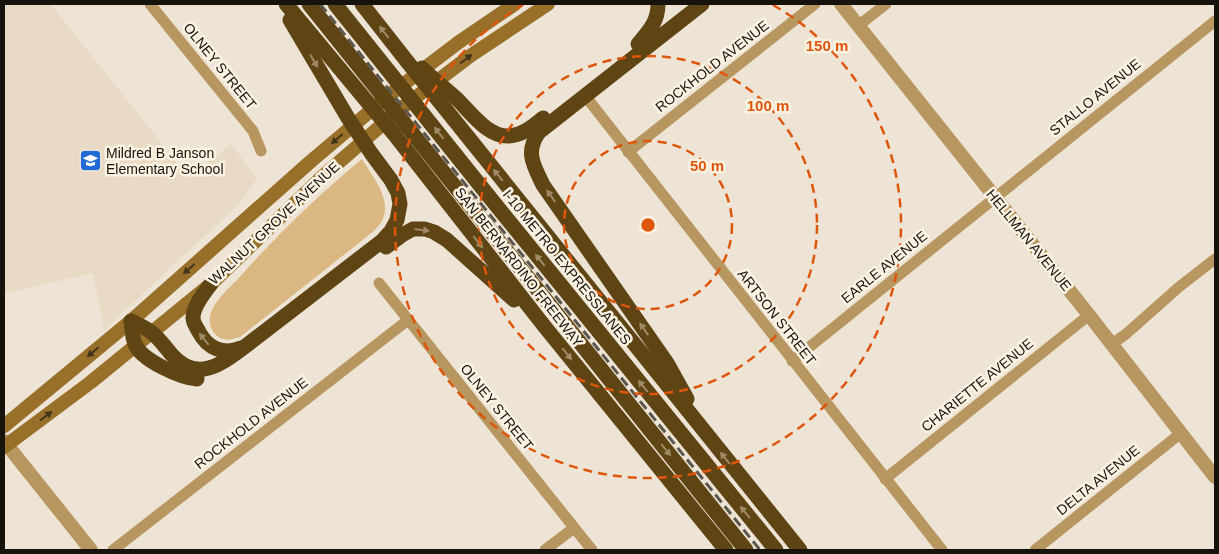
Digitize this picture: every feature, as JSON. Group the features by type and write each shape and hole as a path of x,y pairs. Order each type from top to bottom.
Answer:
{"highway":[{"path":"131,320 152,332 173,356 189,368 197,370 216,366 247,345 382,241 395,226 400,204 398,193 348,118 280,4"},
{"name":"SAN BERNARDINO FREEWAY","path":"286,4 394,134 545,327 726,550"},
{"path":"308,4 746,550"},
{"name":"I-10 METRO EXPRESSLANES","path":"335,4 776,550"},
{"path":"362,4 411,64 443,95 488,129 497,134 507,136 518,135 531,128 691,4"},
{"path":"638,44 651,29 657,16 658,4"},
{"path":"702,4 539,132 530,149 534,165 543,184 667,363 704,432"},
{"path":"443,95 704,432 800,550"},
{"path":"131,320 136,346 149,360 194,379 207,379 234,366 392,242 413,229 424,229 448,240 545,327"},
{"path":"210,284 199,299 193,317 200,336 213,349 225,352 247,345"}],"main road":[{"name":"WALNUT GROVE AVENUE","path":"4,426 131,320 303,168 388,96 458,42 515,4"},
{"name":"WALNUT GROVE AVENUE","path":"5,444 90,382 210,284 323,176 399,110 470,56 548,4"}],"street":[{"name":"OLNEY STREET","path":"150,4 253,131 261,151"},
{"name":"ROCKHOLD AVENUE","path":"628,152 815,4"},
{"name":"HELLMAN AVENUE","path":"841,4 1112,344 1215,477"},
{"path":"858,26 886,4"},
{"name":"STALLO AVENUE","path":"995,197 1215,21"},
{"name":"ARTSON STREET","path":"590,102 942,550"},
{"name":"EARLE AVENUE","path":"792,361 995,197"},
{"path":"1112,344 1215,259"},
{"name":"OLNEY STREET","path":"379,283 592,550"},
{"name":"CHARIETTE AVENUE","path":"885,479 1089,315"},
{"name":"ROCKHOLD AVENUE","path":"113,550 408,320"},
{"name":"DELTA AVENUE","path":"1035,550 1181,434"},
{"path":"5,444 91,550"},
{"path":"546,550 574,528"}],"shaded area":[{"name":"Mildred B Janson Elementary School","path":"4,4 51,4 189,178 231,144 257,178 240,203 104,330 93,273 4,294"},
{"path":"362,159 380,188 383,197 385,213 380,224 374,231 240,337 227,340 218,337 211,329 210,320 212,310 220,298 297,217"}],"railway":[{"path":"320,4 760,550"}],"place":[{"name":"Mildred B Janson Elementary School","path":"90,161"}]}
